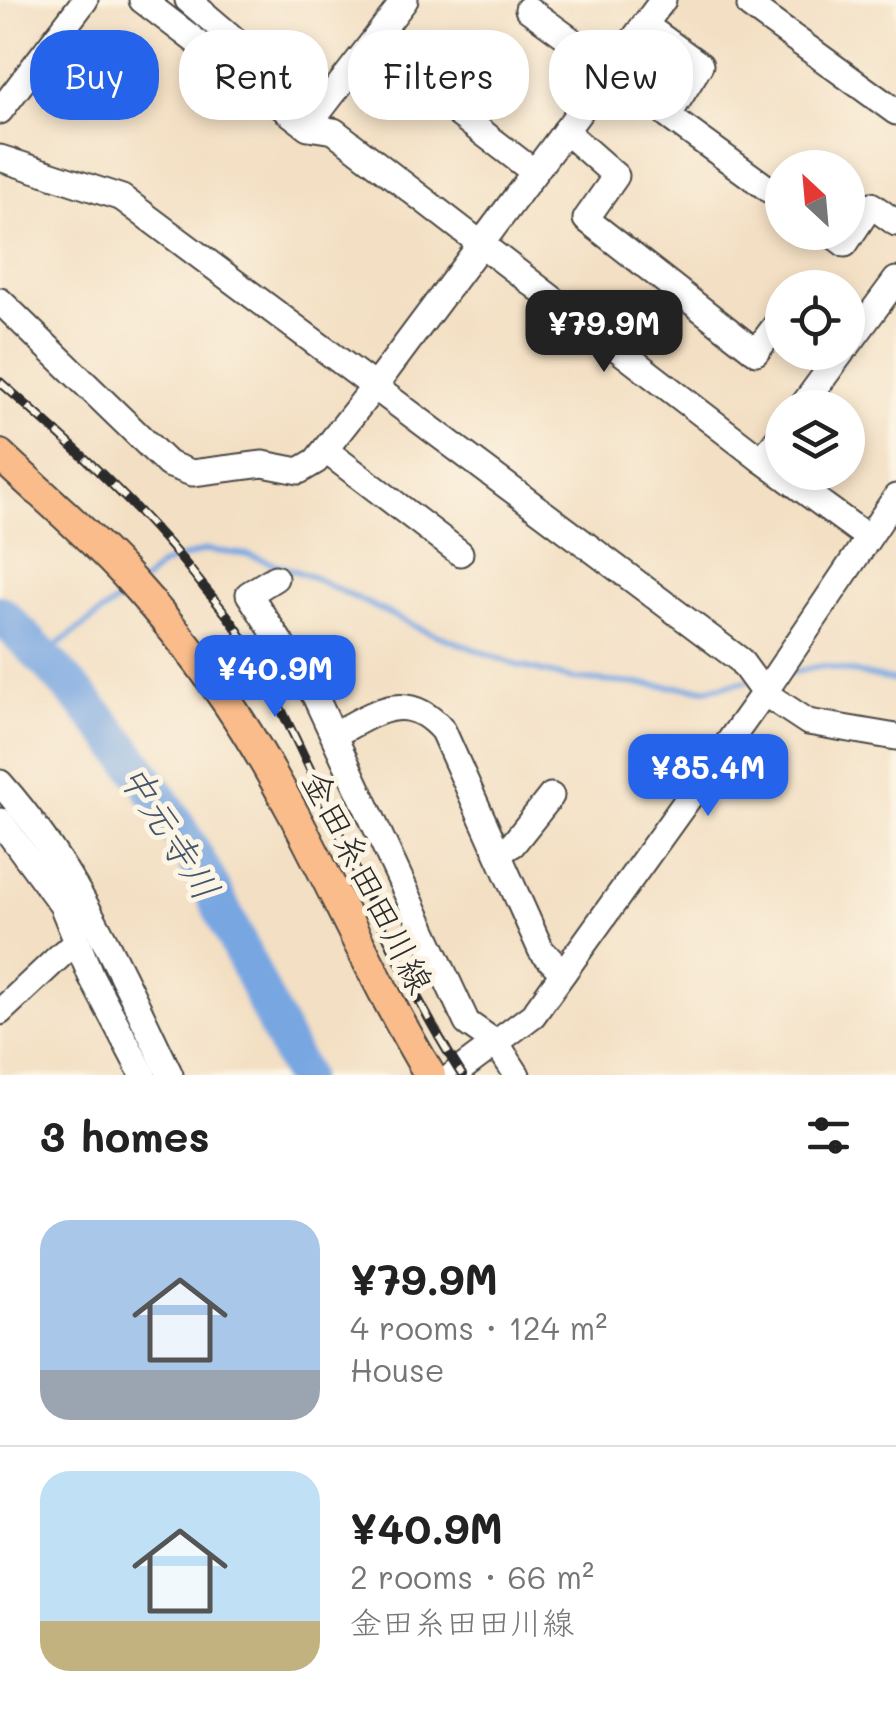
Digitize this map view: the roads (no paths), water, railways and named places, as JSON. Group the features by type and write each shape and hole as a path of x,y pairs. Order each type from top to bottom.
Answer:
{"main road":[{"name":"金田糸田田川線","path":"0,455 126,575 196,659 238,718 293,808 388,1006 430,1075"}],"street":[{"path":"0,111 86,0"},
{"path":"142,0 185,30"},
{"path":"188,0 220,30"},
{"path":"640,30 663,0"},
{"path":"754,0 750,6 896,112"},
{"path":"328,99 400,2"},
{"path":"528,9 557,30"},
{"path":"644,25 700,65 668,116 765,187"},
{"path":"315,120 868,537"},
{"path":"466,120 534,172"},
{"path":"0,301 168,464 192,473 263,464 300,472 316,461 376,386 572,120"},
{"path":"564,131 616,176 586,218 756,352 765,340"},
{"path":"0,158 122,198 740,660 764,693 808,722 896,737"},
{"path":"865,213 871,204 896,222"},
{"path":"865,321 896,280"},
{"path":"325,450 460,553"},
{"path":"762,460 765,456"},
{"path":"452,1075 533,1015 764,693 896,497"},
{"path":"275,578 249,594 315,696 467,1022 497,1044 517,1075"},
{"path":"334,734 382,708 407,707 430,715 443,731 541,950 563,973"},
{"path":"0,783 33,820 75,884 170,1075"},
{"path":"498,853 514,844 551,796"},
{"path":"0,821 62,904 91,976 143,1075"},
{"path":"0,1012 64,952 79,945"}],"waterway":[{"path":"144,581 161,565 206,550 249,555 312,577 421,629 519,666 573,679 705,689 748,681"},
{"path":"42,656 130,592"},
{"name":"中元寺川","path":"0,614 95,714 169,813 210,886 301,1075"},
{"path":"789,673 823,666 896,681"}],"railway":[{"path":"0,382 132,505 181,558 236,628 298,743 402,967 462,1075"}]}
